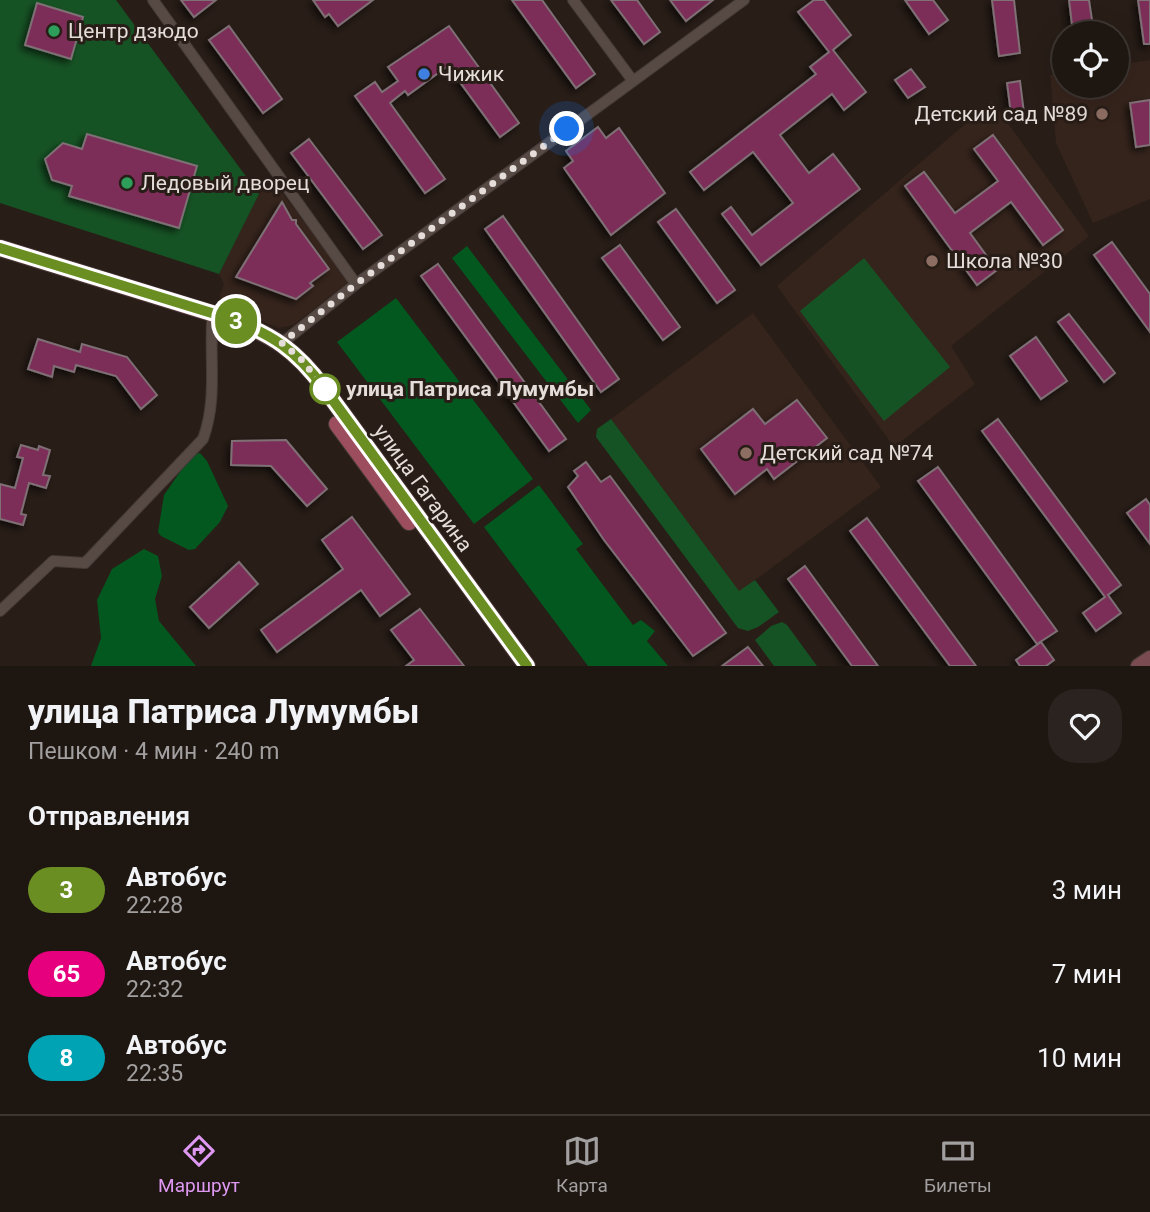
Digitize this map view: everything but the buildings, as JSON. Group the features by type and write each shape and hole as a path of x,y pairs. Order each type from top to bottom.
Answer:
{"main road":[{"name":"улица Гагарина","path":"6,256 212,323 278,347 302,360 527,666"},
{"name":"улица Гагарина","path":"6,256 228,318 263,332 304,379 514,666"}],"street":[{"path":"153,0 356,284"},
{"path":"573,0 633,81"},
{"path":"278,347 356,284 744,0"},
{"path":"0,611 53,561 85,563 203,439 209,421 213,390 212,323"},
{"path":"1139,666 1150,658"}],"shaded area":[{"name":"Детский сад №89","path":"1150,60 1150,199 1093,223 1056,143 1052,98 1129,98 1129,63"},
{"name":"Школа №30","path":"992,101 1089,236 951,346 975,384 894,447 777,286"},
{"path":"272,179 349,282 293,325 279,328 227,307 221,302 220,295 224,284 219,274 259,194"},
{"name":"Детский сад №74","path":"753,313 881,487 739,592 611,419"}],"green space":[{"path":"0,0 116,0 259,194 219,274 0,203"},
{"path":"467,246 591,410 578,423 452,258"},
{"path":"864,258 950,367 884,421 800,311"},
{"path":"396,298 533,479 474,524 337,342"},
{"path":"611,419 739,591 755,580 779,612 748,631 738,628 596,437 597,429"},
{"path":"200,453 207,461 228,506 220,522 195,549 189,550 158,532 164,495 191,456"},
{"path":"539,485 583,544 576,549 633,625 641,620 655,631 647,641 668,666 588,666 484,527"},
{"path":"144,549 158,556 162,576 155,599 159,621 196,666 91,666 101,638 97,600 112,569"},
{"path":"782,622 817,666 774,666 755,640 771,626"}],"bus line":[{"name":"3","path":"0,248 248,325 294,352 324,388 527,666"}],"place":[{"name":"Центр дзюдо","path":"54,31"},
{"name":"Чижик","path":"424,74"},
{"name":"Детский сад №89","path":"1102,114"},
{"name":"Ледовый дворец","path":"127,183"},
{"name":"Школа №30","path":"932,261"},
{"name":"улица Патриса Лумумбы","path":"325,389"},
{"name":"Детский сад №74","path":"746,453"}],"route":[{"path":"325,389 302,360 282,343 356,284 567,129"}]}
